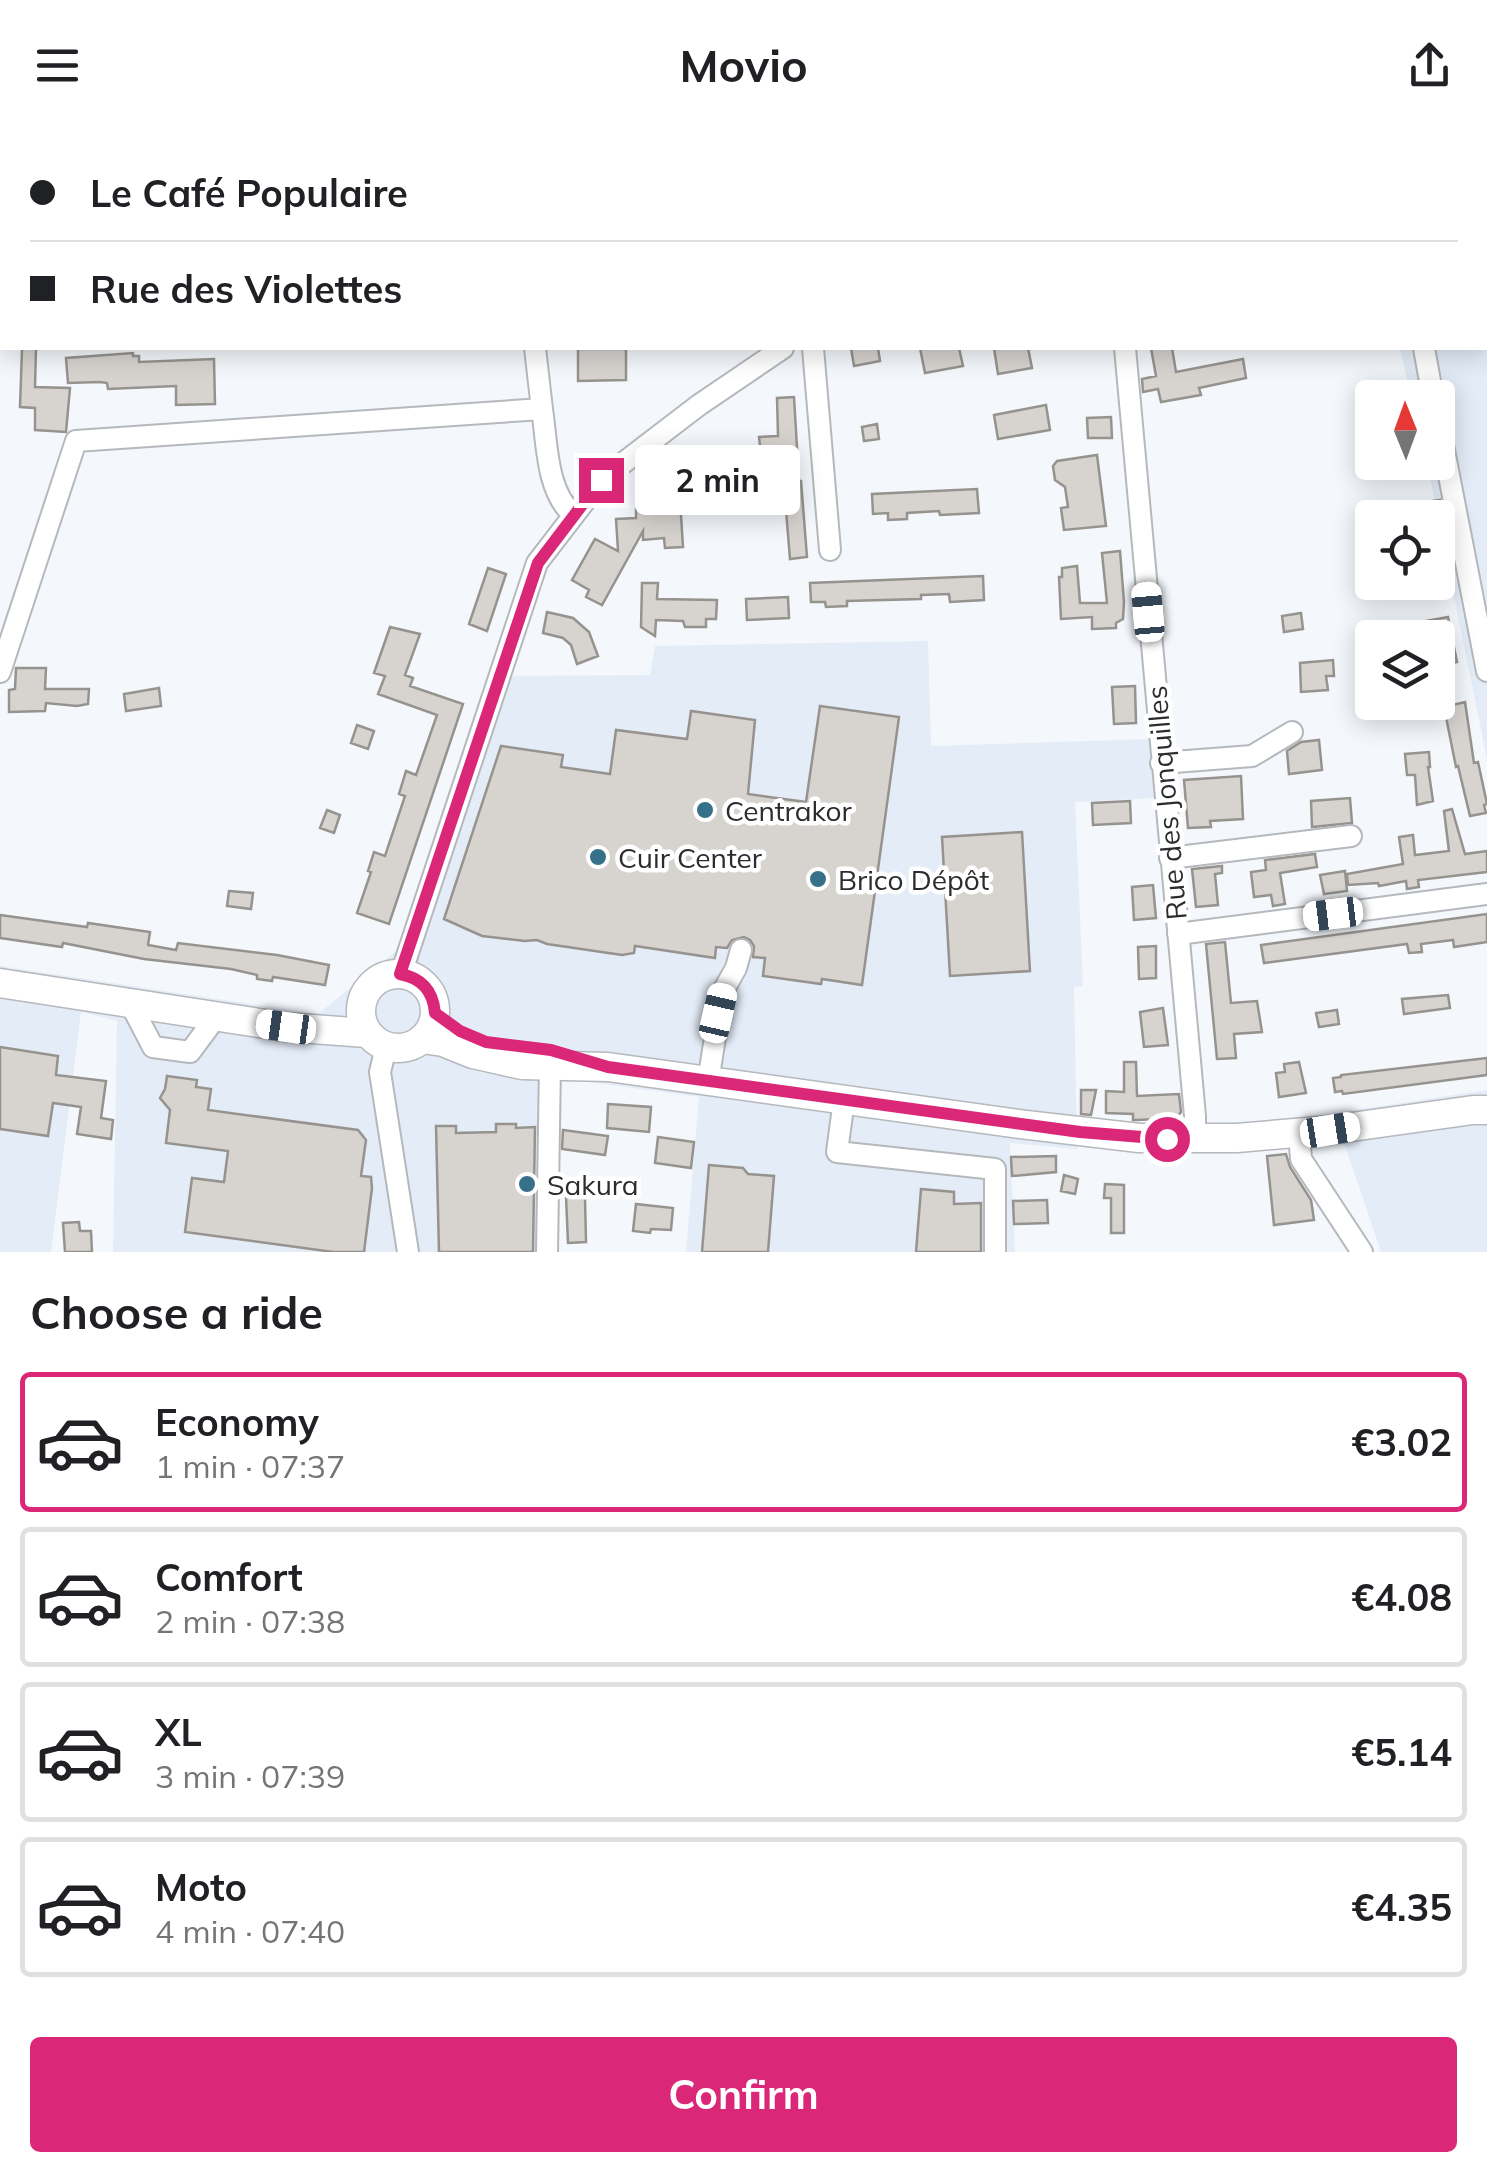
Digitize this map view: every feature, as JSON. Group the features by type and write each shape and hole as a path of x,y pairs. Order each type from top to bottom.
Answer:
{"main road":[{"path":"0,983 377,1040 405,1048 422,1040 434,1023 431,994 426,986 400,974 388,975 368,988 360,1010 362,1022 377,1040"},
{"path":"286,1027 327,1020 362,999"},
{"path":"435,1013 460,1031 486,1042 551,1050 608,1067"},
{"path":"422,1040 443,1042 522,1065 608,1067 1140,1138 1194,1140 1299,1133 1487,1110"}],"street":[{"path":"535,350 552,476 564,507 574,515"},
{"path":"400,974 538,563 601,480 699,405 781,350"},
{"path":"813,350 830,550"},
{"name":"Rue des Jonquilles","path":"1124,350 1195,1116 1194,1140"},
{"path":"1424,350 1430,380"},
{"path":"0,672 76,441 542,408"},
{"path":"1451,480 1482,620 1487,671"},
{"path":"1162,763 1252,756 1292,732"},
{"path":"1170,858 1351,836"},
{"path":"1178,934 1487,894"},
{"path":"708,1082 722,993 741,950"},
{"path":"130,1003 153,1047 190,1052 216,1017"},
{"path":"377,1040 408,1252"},
{"path":"546,1252 550,1065"},
{"path":"844,1100 838,1152 995,1169 995,1252"},
{"path":"1299,1133 1301,1159 1362,1252"}],"shaded area":[{"path":"1400,350 1487,350 1487,759 1455,600 1455,500 1434,500 1430,480 1455,480 1455,380 1407,380"},
{"path":"928,641 931,746 1153,739 1157,798 1075,802 1083,986 1074,987 1077,1149 1010,1143 1015,1252 686,1252 699,1097 560,1078 559,1252 113,1252 117,1021 81,1012 51,1252 0,1252 0,966 318,1014 396,951 488,676 650,675 655,646"},
{"path":"1487,1090 1487,1252 1381,1252 1334,1113"}],"building":[{"path":"22,350 36,350 35,387 70,388 66,432 35,430 35,408 20,407"},
{"path":"578,350 626,350 626,380 578,381"},
{"path":"851,350 878,350 880,361 854,366"},
{"path":"920,350 959,350 963,366 925,373"},
{"path":"994,350 1028,350 1032,368 998,374"},
{"path":"1151,350 1172,350 1176,372 1243,359 1246,378 1199,388 1201,395 1161,402 1158,389 1143,392 1142,379 1156,376"},
{"path":"133,353 139,356 139,362 214,359 215,404 176,405 176,386 108,389 107,383 68,383 66,358"},
{"path":"794,397 807,557 790,559 782,462 762,464 759,437 778,436 777,398"},
{"path":"1046,405 1050,430 998,439 994,415"},
{"path":"1111,417 1112,438 1088,438 1087,418"},
{"path":"877,424 879,439 864,441 862,427"},
{"path":"1097,455 1106,526 1064,530 1061,508 1068,507 1065,487 1055,480 1053,466 1057,461"},
{"path":"751,462 754,486 726,489 727,496 712,498 712,485 675,490 672,469"},
{"path":"977,489 979,513 907,513 907,519 888,520 888,513 873,514 872,494"},
{"path":"680,499 683,547 665,548 664,538 643,540 643,531 602,605 586,597 589,590 572,580 595,539 618,551 616,519 636,518 636,509 657,508 657,500"},
{"path":"1120,551 1124,602 1123,619 1116,623 1116,628 1092,629 1092,617 1061,619 1062,568 1077,566 1080,603 1107,603 1102,553"},
{"path":"488,568 506,574 487,631 469,624"},
{"path":"983,576 984,600 950,602 949,594 921,595 921,599 847,601 847,606 826,607 825,602 811,602 810,583"},
{"path":"642,583 658,583 657,599 717,600 716,619 706,619 706,627 656,620 655,636 641,627"},
{"path":"788,597 789,618 747,620 746,599"},
{"path":"547,612 573,618 589,632 598,656 577,664 571,645 563,638 543,633"},
{"path":"1301,613 1303,629 1284,632 1282,616"},
{"path":"390,627 420,634 405,675 413,678 410,686 463,704 389,924 357,913 374,852 385,856 405,796 399,794 406,771 416,775 437,715 378,694 385,676 374,673"},
{"path":"1333,660 1334,676 1326,676 1328,690 1301,692 1300,663"},
{"path":"16,668 46,668 45,689 89,689 88,704 46,703 45,711 9,712 9,690 15,689"},
{"path":"1135,686 1136,723 1114,724 1112,687"},
{"path":"159,688 161,706 126,711 124,694"},
{"path":"1465,702 1486,813 1470,816 1456,767 1447,720 1455,720 1455,704"},
{"path":"820,706 899,717 862,985 763,976 765,958 753,957 754,946 744,937 732,940 727,948 716,947 715,958 635,946 634,953 622,955 537,940 482,936 444,919 501,746 563,755 561,767 610,774 616,730 687,739 691,711 755,720 748,794 806,802"},
{"path":"357,725 374,731 368,749 351,743"},
{"path":"1319,740 1322,770 1289,774 1287,751 1301,742"},
{"path":"1429,752 1433,801 1417,805 1415,775 1407,775 1405,754"},
{"path":"1241,776 1243,819 1210,821 1211,827 1188,828 1184,780"},
{"path":"1350,798 1352,823 1312,827 1311,801"},
{"path":"1130,801 1131,823 1093,825 1092,803"},
{"path":"1452,809 1465,854 1487,851 1487,872 1418,880 1419,887 1407,889 1406,881 1379,886 1348,885 1347,874 1403,864 1399,837 1413,835 1415,855 1449,851 1444,811"},
{"path":"327,810 340,815 334,833 320,828"},
{"name":"Brico Dépôt","path":"1022,832 1030,971 950,976 942,837"},
{"path":"1315,854 1317,867 1280,873 1285,904 1273,906 1271,895 1254,897 1251,872 1266,870 1265,860"},
{"path":"1222,866 1222,873 1215,874 1218,905 1196,907 1192,869"},
{"path":"1345,871 1347,891 1324,894 1320,875"},
{"path":"1153,885 1156,918 1134,920 1132,887"},
{"path":"229,891 253,893 251,909 227,906"},
{"path":"1487,914 1487,942 1454,947 1453,940 1421,944 1422,952 1409,953 1407,944 1264,963 1261,945"},
{"path":"0,915 150,932 148,945 176,950 178,943 329,965 325,985 273,977 272,981 257,979 257,975 231,969 144,959 63,943 62,947 0,938"},
{"path":"1225,942 1231,1003 1257,1001 1262,1032 1234,1034 1236,1058 1217,1059 1206,944"},
{"path":"1156,946 1156,978 1139,979 1138,947"},
{"path":"1448,995 1450,1008 1404,1014 1402,999"},
{"path":"1163,1008 1168,1045 1144,1047 1140,1012"},
{"path":"1337,1010 1339,1024 1319,1027 1316,1013"},
{"path":"0,1047 58,1056 56,1075 106,1081 101,1118 113,1120 111,1139 77,1134 81,1107 53,1103 48,1136 0,1129"},
{"path":"1487,1058 1487,1075 1335,1092 1333,1078 1341,1075"},
{"path":"1124,1062 1136,1062 1137,1096 1179,1094 1181,1112 1176,1118 1133,1120 1133,1114 1106,1113 1106,1091 1124,1092"},
{"path":"1299,1062 1306,1093 1279,1097 1276,1073 1285,1072 1284,1064"},
{"path":"167,1076 197,1080 196,1087 211,1089 208,1110 358,1130 366,1140 361,1176 371,1177 372,1188 364,1252 333,1252 185,1232 192,1178 224,1182 228,1151 166,1143 170,1110 160,1098"},
{"path":"1081,1090 1096,1090 1091,1115 1081,1114"},
{"path":"608,1104 651,1107 649,1132 607,1128"},
{"path":"496,1124 535,1127 533,1252 439,1252 436,1126 456,1126 456,1133 496,1132"},
{"path":"563,1130 608,1136 605,1155 562,1149"},
{"path":"658,1137 694,1142 691,1168 655,1163"},
{"path":"1286,1154 1311,1200 1314,1220 1274,1225 1267,1156"},
{"path":"1056,1156 1056,1172 1012,1176 1011,1157"},
{"path":"709,1165 774,1176 768,1252 702,1252"},
{"path":"1064,1175 1078,1179 1075,1194 1061,1191"},
{"path":"1105,1184 1124,1185 1124,1233 1111,1233 1111,1198 1104,1198"},
{"path":"921,1189 954,1192 954,1204 981,1203 981,1252 916,1252"},
{"path":"566,1197 585,1198 586,1242 568,1243"},
{"path":"1047,1200 1048,1223 1014,1224 1013,1201"},
{"path":"636,1204 673,1208 671,1230 633,1231"},
{"path":"79,1222 80,1231 91,1231 92,1252 65,1252 63,1223"}],"place":[{"name":"Centrakor","path":"705,810"},
{"name":"Cuir Center","path":"598,857"},
{"name":"Brico Dépôt","path":"818,879"},
{"name":"Sakura","path":"527,1184"}],"route":[{"path":"601,480 538,563 400,974 426,986 435,1013 460,1031 486,1042 551,1050 608,1067 708,1082 1080,1132 1167,1139"}]}
